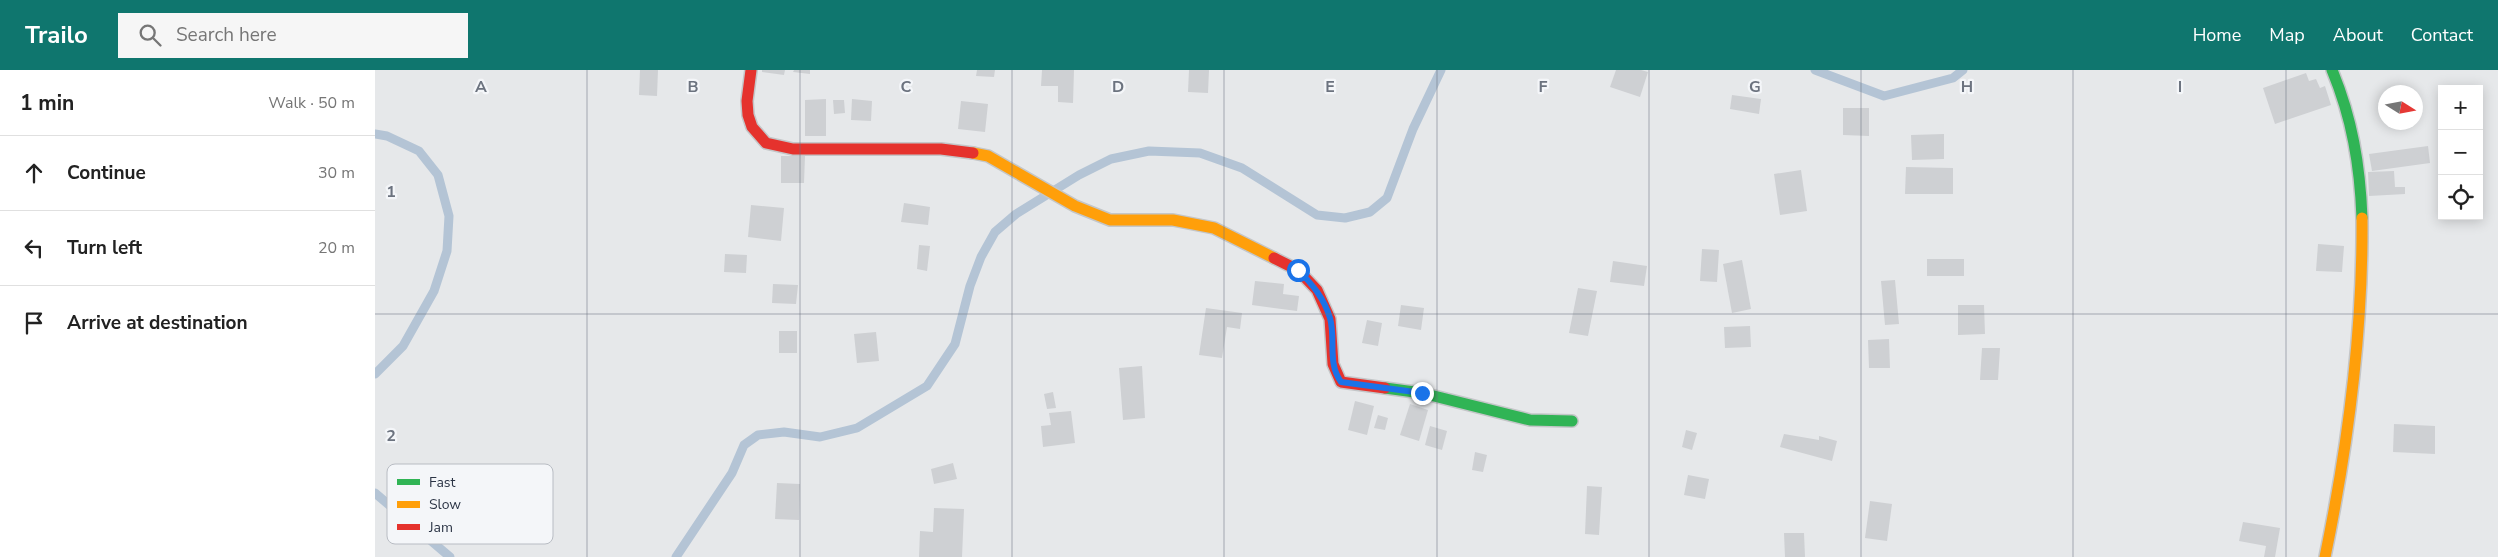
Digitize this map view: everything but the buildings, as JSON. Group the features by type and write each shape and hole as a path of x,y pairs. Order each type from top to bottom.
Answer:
{"street":[{"path":"751,70 747,101 748,115 752,127 766,143 793,149 954,150 988,156 1075,206 1110,220 1173,220 1214,228 1298,270 1317,290 1330,319 1333,364 1341,382 1422,393 1467,406 1530,420 1572,421"},
{"path":"2325,557 2349,425 2362,231 2359,177 2353,124 2347,103 2332,70"}],"waterway":[{"path":"676,557 732,473 744,445 758,435 784,432 820,437 857,428 927,386 955,344 970,286 981,257 995,232 1016,214 1079,175 1111,159 1149,151 1200,153 1242,168 1317,215 1345,218 1370,212 1387,198 1413,129 1441,70"},
{"path":"1815,70 1884,96 1953,78 1963,70"},
{"path":"375,134 387,136 419,151 438,175 449,216 447,251 434,291 403,346 375,374"},
{"path":"375,493 387,503"},
{"path":"435,544 450,557"}],"traffic: fast":[{"path":"2332,70 2345,106 2354,142 2362,218"},
{"path":"1385,388 1422,393 1530,420 1572,421"}],"traffic: slow":[{"path":"973,153 988,156 1075,206 1110,220 1173,220 1214,228 1274,258"},
{"path":"2325,557 2341,473 2353,389 2360,303 2362,218"}],"traffic: jam":[{"path":"751,70 747,101 748,115 752,127 766,143 793,149 941,149 973,153"},
{"path":"1274,258 1298,270 1317,290 1330,319 1333,364 1341,382 1385,388"}],"route":[{"path":"1298,270 1317,290 1330,319 1333,364 1336,375 1341,382 1422,393"}]}
